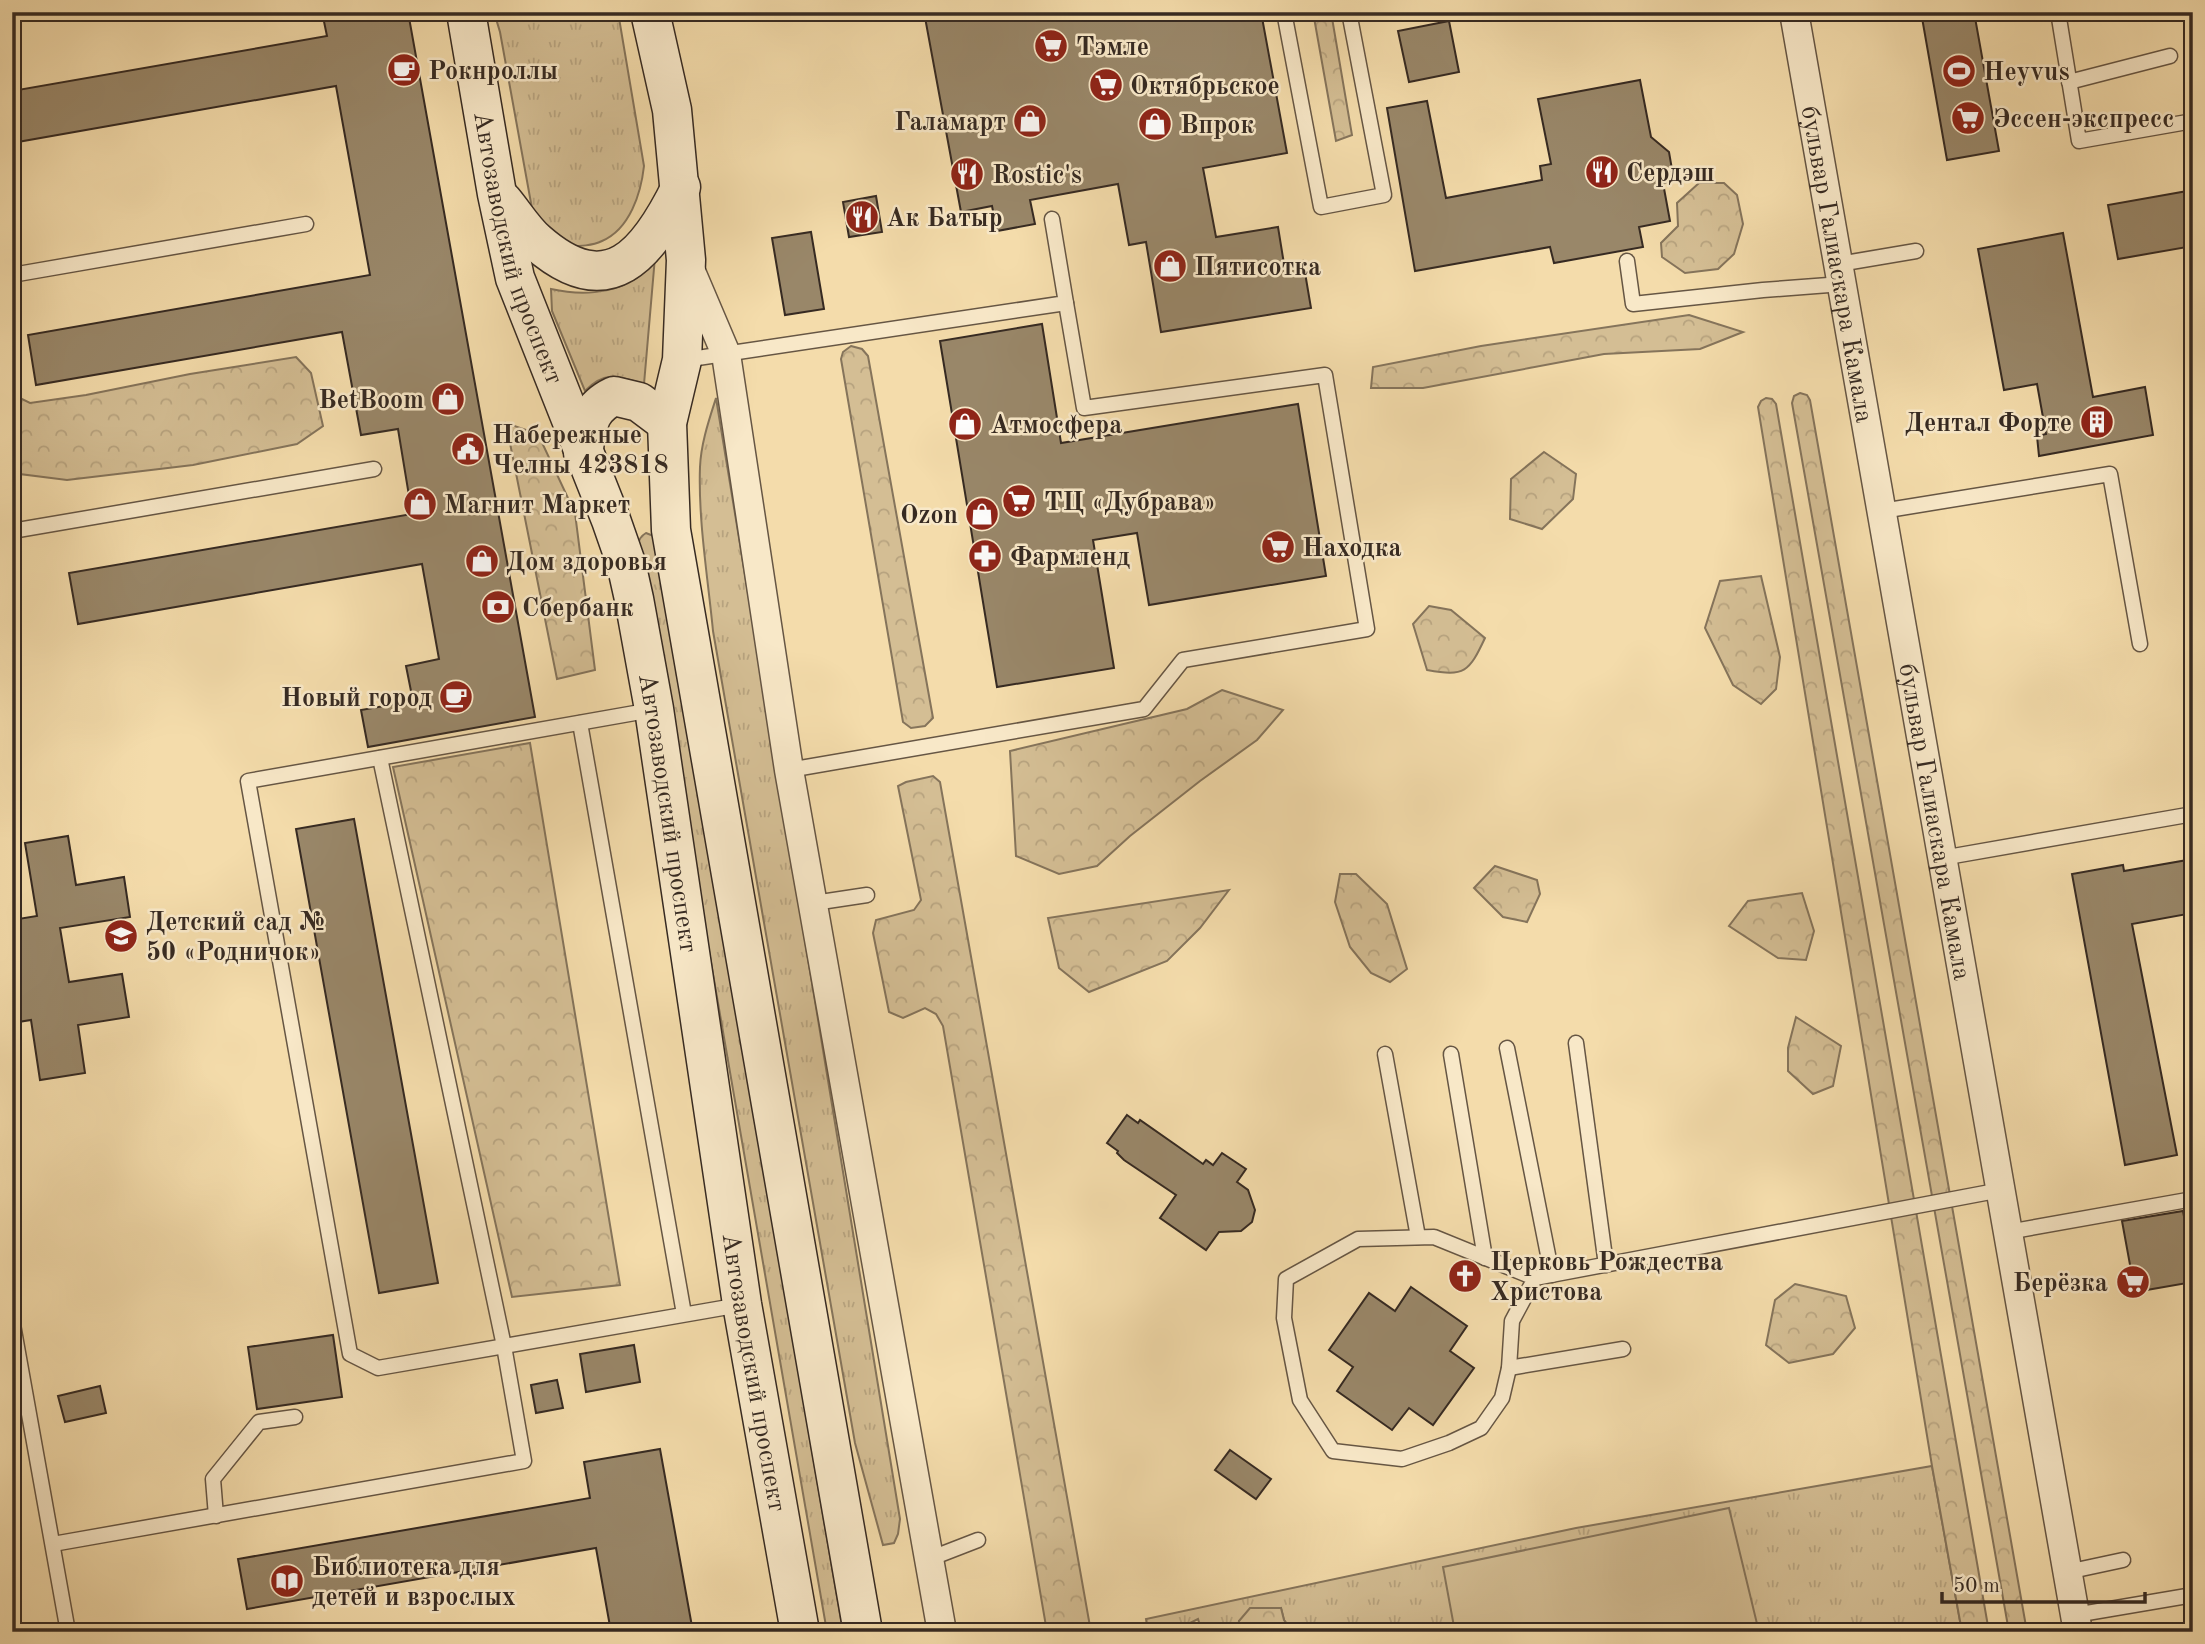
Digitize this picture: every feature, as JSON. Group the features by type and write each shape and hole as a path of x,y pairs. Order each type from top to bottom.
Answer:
{"street":[{"name":"Автозаводский проспект","path":"466,12 497,194 515,278 626,563 654,709 743,1304 800,1632"},
{"name":"Автозаводский проспект","path":"650,12 672,110 687,260 682,360 667,423 671,530 863,1632"},
{"name":"бульвар Галиаскара Камала","path":"1794,12 2077,1623"},
{"path":"497,194 536,241 565,263 591,271 621,266 645,248 663,224 681,187"},
{"path":"687,260 726,354 789,770 942,1632"},
{"path":"583,453 589,417 603,401 614,396 639,402 667,423"}],"lane":[{"path":"1284,12 1321,206 1384,195 1349,12"},
{"path":"2058,12 2079,141 2193,121"},
{"path":"2069,82 2170,56"},
{"path":"789,770 1144,709 1183,660 1367,629 1325,375 1084,408 1052,219"},
{"path":"12,275 306,224"},
{"path":"1627,261 1633,304 1763,290 1841,274 1916,251"},
{"path":"682,360 1066,303"},
{"path":"12,531 374,469"},
{"path":"1882,511 2110,474 2140,644"},
{"path":"654,709 248,781 350,1354 378,1368 743,1304"},
{"path":"580,723 684,1314"},
{"path":"52,1544 524,1461 504,1346 380,758"},
{"path":"1942,858 2193,814"},
{"path":"814,904 867,895"},
{"path":"1576,1043 1606,1265"},
{"path":"1507,1048 1552,1275"},
{"path":"1385,1054 1418,1237"},
{"path":"1451,1054 1485,1258"},
{"path":"1535,1278 1512,1321 1509,1368 1502,1398 1481,1428 1449,1443 1402,1459 1333,1451 1300,1400 1284,1318 1286,1279 1358,1239 1434,1237 1535,1278 2001,1190"},
{"path":"2008,1232 2193,1199"},
{"path":"12,1319 68,1632"},
{"path":"1509,1368 1623,1349"},
{"path":"216,1516 213,1479 259,1422 295,1417"},
{"path":"929,1559 978,1540"},
{"path":"2067,1572 2123,1560"},
{"path":"2077,1623 2193,1595"}],"green space":[{"path":"494,12 618,12 644,166 637,198 627,219 620,228 602,241 590,245 569,246 533,214"},
{"path":"1313,12 1331,12 1352,135 1336,141"},
{"path":"1699,183 1724,183 1737,195 1743,224 1734,254 1718,269 1685,273 1662,257 1661,243 1678,226 1677,203"},
{"path":"655,257 644,384 606,377 585,391 552,311 551,289 583,293 617,288 637,278"},
{"path":"1689,315 1743,332 1700,349 1604,354 1423,388 1371,388 1373,367 1481,346"},
{"path":"851,346 862,349 868,356 933,718 925,726 911,728 903,722 841,359 843,352"},
{"path":"296,357 311,373 323,426 297,444 193,465 67,480 12,473 12,394 30,403"},
{"path":"1800,393 1807,395 1810,400 2027,1632 2009,1632 1792,403 1794,396"},
{"path":"716,398 900,1519 894,1543 883,1545 855,1443 713,631 702,528 700,467 704,440"},
{"path":"1766,398 1772,399 1776,404 1989,1632 1962,1632 1932,1466 1758,407"},
{"path":"506,423 538,434 575,513 595,670 557,679"},
{"path":"1544,452 1576,474 1573,499 1542,529 1510,519 1511,479"},
{"path":"646,533 656,537 843,1632 827,1632 639,555 639,540"},
{"path":"1761,576 1780,657 1776,689 1761,704 1733,685 1705,628 1720,581"},
{"path":"1429,606 1451,610 1485,638 1470,665 1458,672 1427,670 1413,624"},
{"path":"1222,690 1283,710 1257,740 1130,836 1097,866 1059,874 1016,856 1010,751 1187,709"},
{"path":"530,743 620,1285 512,1297 393,767"},
{"path":"933,776 940,782 1091,1632 1047,1632 943,1026 936,1014 925,1008 903,1018 889,1012 873,933 876,920 914,910 921,900 898,786"},
{"path":"1495,866 1537,880 1540,894 1527,922 1503,917 1474,888"},
{"path":"1340,874 1356,874 1387,904 1407,969 1390,982 1371,973 1350,947 1335,902"},
{"path":"1229,890 1200,928 1167,961 1089,992 1059,968 1048,918"},
{"path":"1802,893 1814,931 1806,960 1778,958 1729,926 1748,901"},
{"path":"1796,1017 1841,1046 1833,1086 1813,1094 1788,1071 1788,1048"},
{"path":"1795,1284 1846,1296 1855,1328 1833,1354 1789,1363 1766,1345 1775,1300"},
{"path":"1932,1466 1962,1632 1293,1632 1284,1620 1281,1608 1239,1621 1238,1632 1202,1632 1198,1619 1184,1626 1183,1632 1148,1632 1146,1619 1576,1528"},
{"path":"1729,1508 1759,1632 1455,1632 1443,1567"},
{"path":"1250,1608 1281,1608 1284,1620 1293,1632 1238,1632 1239,1621"}],"building":[{"path":"322,12 408,12 535,717 368,747 361,710 413,701 406,666 439,659 422,564 78,624 69,573 412,514 398,429 361,435 342,332 36,385 28,335 370,275 336,86 12,143 12,91 327,36"},
{"name":"Октябрьское","path":"924,12 1261,12 1287,153 1203,168 1216,237 1278,227 1284,264 1303,261 1311,308 1161,332 1146,242 1129,245 1118,184 1030,200 1035,224 997,231 992,206 961,212"},
{"path":"1921,12 1974,12 1999,151 1947,160"},
{"path":"1449,21 1459,72 1409,82 1398,31"},
{"path":"1640,80 1651,137 1669,152 1674,181 1663,183 1670,221 1639,227 1643,247 1554,263 1550,247 1415,271 1387,108 1427,101 1446,198 1542,180 1540,166 1551,164 1538,99"},
{"path":"2193,190 2193,246 2118,259 2108,205"},
{"path":"876,196 882,232 849,237 843,202"},
{"path":"811,232 824,309 785,315 772,238"},
{"path":"2063,233 2093,397 2145,387 2153,435 2039,456 2037,436 2046,434 2037,384 2004,390 1978,249"},
{"path":"1042,324 1061,443 1298,404 1326,576 1149,605 1137,533 1093,540 1114,668 997,687 940,341"},
{"path":"354,819 438,1283 379,1293 296,829"},
{"path":"68,836 76,885 124,877 130,917 60,928 69,982 122,974 129,1017 78,1025 85,1073 40,1080 31,1020 12,1023 12,920 37,916 25,843"},
{"path":"2193,859 2193,913 2132,924 2177,1155 2125,1165 2072,874 2123,865 2124,871"},
{"path":"1127,1115 1138,1123 1140,1120 1203,1164 1206,1160 1213,1165 1222,1153 1246,1169 1237,1182 1248,1190 1255,1210 1252,1222 1241,1231 1219,1232 1206,1250 1160,1218 1176,1195 1124,1160 1118,1151 1107,1143"},
{"path":"2183,1211 2193,1265 2193,1282 2135,1292 2122,1221"},
{"path":"1411,1287 1467,1326 1450,1351 1474,1368 1433,1425 1409,1408 1392,1430 1337,1391 1353,1367 1329,1350 1369,1293 1395,1311"},
{"path":"333,1335 342,1397 257,1409 248,1347"},
{"path":"634,1345 640,1382 586,1392 580,1354"},
{"path":"557,1380 563,1408 536,1413 531,1385"},
{"path":"100,1386 106,1413 65,1422 58,1396"},
{"path":"660,1449 693,1632 611,1632 596,1548 247,1609 238,1559 590,1498 584,1462"},
{"path":"1230,1450 1271,1479 1256,1499 1215,1470"}],"place":[{"name":"Тэмле","path":"1051,46"},
{"name":"Рокнроллы","path":"404,70"},
{"name":"Heyvus","path":"1959,71"},
{"name":"Октябрьское","path":"1106,85"},
{"name":"Эссен-экспресс","path":"1968,118"},
{"name":"Галамарт","path":"1030,121"},
{"name":"Впрок","path":"1155,124"},
{"name":"Сердэш","path":"1602,172"},
{"name":"Rostic's","path":"967,174"},
{"name":"Ак Батыр","path":"862,217"},
{"name":"Пятисотка","path":"1170,266"},
{"name":"BetBoom","path":"448,399"},
{"name":"Дентал Форте","path":"2097,422"},
{"name":"Атмосфера","path":"965,424"},
{"name":"Набережные Челны 423818","path":"468,449"},
{"name":"ТЦ «Дубрава»","path":"1019,501"},
{"name":"Магнит Маркет","path":"420,504"},
{"name":"Ozon","path":"982,514"},
{"name":"Находка","path":"1278,547"},
{"name":"Фармленд","path":"985,556"},
{"name":"Дом здоровья","path":"482,561"},
{"name":"Сбербанк","path":"498,607"},
{"name":"Новый город","path":"456,697"},
{"name":"Детский сад № 50 «Родничок»","path":"121,936"},
{"name":"Церковь Рождества Христова","path":"1465,1276"},
{"name":"Берёзка","path":"2133,1282"},
{"name":"Библиотека для детей и взрослых","path":"287,1581"}]}
